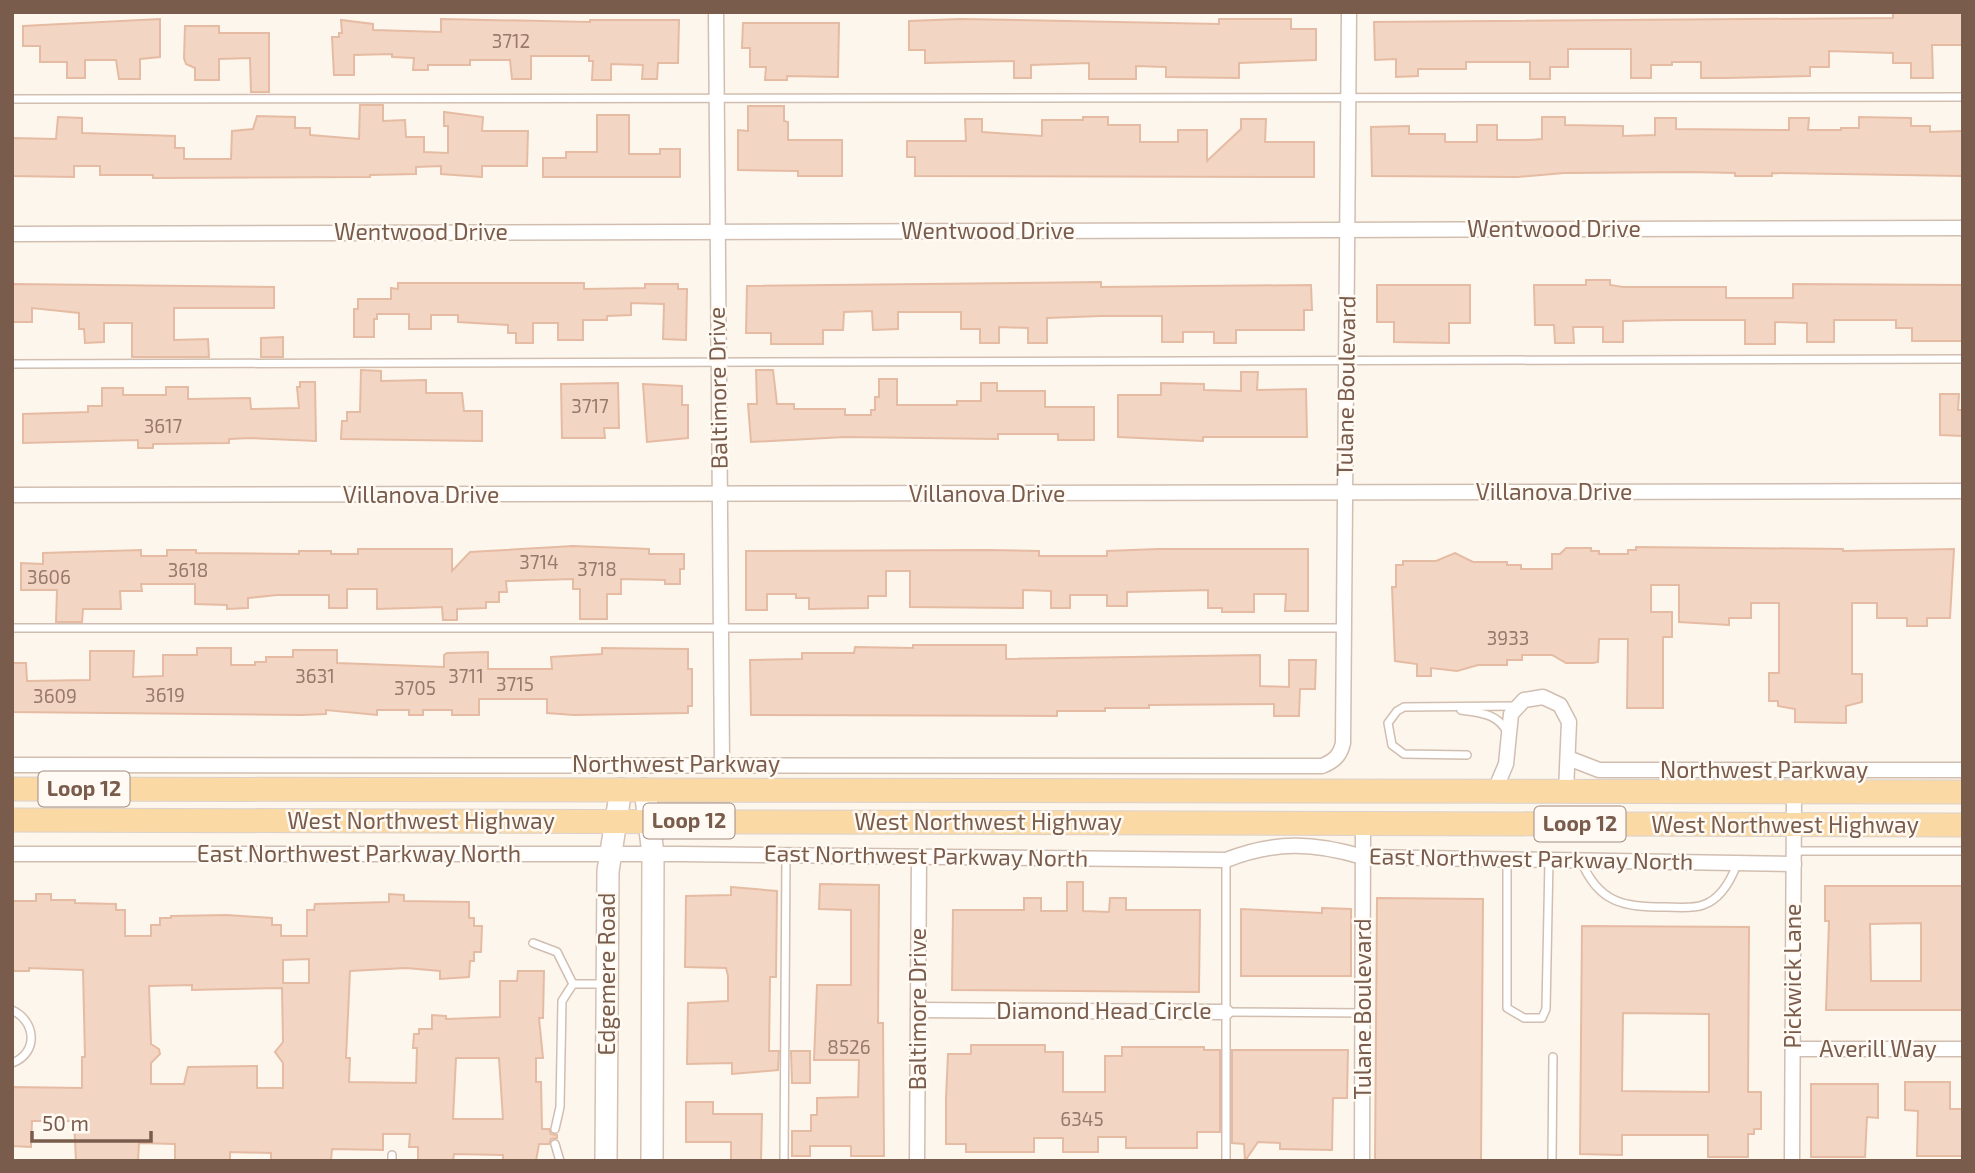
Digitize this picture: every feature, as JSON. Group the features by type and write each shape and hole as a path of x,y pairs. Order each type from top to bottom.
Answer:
{"main road":[{"name":"West Northwest Highway","path":"12,789 1963,792"},
{"path":"1365,823 1399,811 1550,811 1561,803 1566,791"},
{"name":"West Northwest Highway","path":"12,820 1963,825"}],"street":[{"name":"Baltimore Drive","path":"716,12 722,763"},
{"name":"Tulane Boulevard","path":"1337,758 1343,743 1349,12"},
{"name":"Wentwood Drive","path":"12,233 1963,228"},
{"name":"Villanova Drive","path":"12,495 1963,491"},
{"path":"1495,790 1506,764 1511,714 1516,706 1533,697 1552,699 1560,705 1569,722 1566,791"},
{"name":"Northwest Parkway","path":"12,765 722,763 1322,766 1337,758"},
{"name":"Northwest Parkway","path":"1568,758 1599,769 1963,770"},
{"name":"Edgemere Road","path":"606,1161 608,854 621,789"},
{"name":"Edgemere Road","path":"645,789 653,854 652,1161"},
{"name":"Pickwick Lane","path":"1792,1161 1794,792"},
{"name":"Tulane Boulevard","path":"1362,1161 1365,823"},
{"name":"East Northwest Parkway North","path":"12,854 653,854 1226,860 1260,847 1328,847 1363,857 1738,863 1794,857"},
{"name":"Baltimore Drive","path":"917,1161 919,857"},
{"name":"Diamond Head Circle","path":"918,1010 1226,1012"},
{"name":"Averill Way","path":"1793,1049 1963,1049"}],"lane":[{"path":"12,99 1963,97"},
{"path":"12,363 1963,359"},
{"path":"12,628 1344,628"},
{"path":"1436,706 1489,714 1502,721 1508,733"},
{"path":"1467,755 1404,754 1391,745 1388,723 1397,711 1404,707 1516,706"},
{"path":"1794,857 1963,851"},
{"path":"784,1161 786,855"},
{"path":"1226,860 1226,1012 1363,1013"},
{"path":"1507,860 1507,1008 1524,1018 1542,1018 1546,1009 1549,860"},
{"path":"1581,861 1590,882 1603,895 1637,907 1704,905 1721,893 1738,863"},
{"path":"533,943 557,952 573,984"},
{"path":"573,984 607,985"},
{"path":"555,1129 560,1107 562,1000 573,984"},
{"path":"12,1010 27,1021 32,1038 25,1055 12,1063"},
{"name":"Diamond Head Circle","path":"1226,1012 1226,1161"},
{"path":"1552,1161 1553,1057"},
{"path":"555,1144 559,1161"}],"building":[{"path":"1893,12 1963,12 1963,45 1932,45 1933,78 1911,78 1911,63 1893,63 1893,53 1829,51 1829,67 1810,67 1810,76 1727,78 1701,78 1701,62 1672,62 1672,65 1651,65 1651,78 1631,78 1631,49 1568,49 1568,67 1550,67 1550,79 1530,79 1530,62 1466,62 1466,69 1418,69 1418,76 1396,77 1396,59 1375,60 1374,22 1893,18"},
{"path":"160,19 160,57 140,59 140,79 119,79 116,60 85,60 85,78 67,78 67,62 40,62 40,46 23,46 23,26"},
{"path":"441,19 590,22 679,20 678,63 658,63 657,79 642,79 643,65 611,64 611,80 592,80 593,61 589,61 589,56 531,56 531,79 512,79 510,60 470,60 470,65 428,65 428,70 413,70 414,58 392,57 392,54 354,55 354,75 334,75 332,37 339,37 339,33 342,33 341,20 373,24 373,30 441,32"},
{"path":"960,19 1219,24 1219,19 1291,19 1291,29 1316,29 1316,60 1239,63 1239,78 1166,77 1166,67 1136,66 1136,79 1089,79 1089,63 1031,65 1031,78 1014,78 1014,61 925,63 925,50 909,50 909,21"},
{"path":"743,23 839,23 838,77 787,76 787,80 765,80 766,67 750,67 750,48 742,48"},
{"path":"185,26 219,26 219,33 269,33 269,92 251,92 250,58 219,59 219,80 195,80 195,68 186,64 184,58"},
{"path":"360,105 383,105 383,121 405,120 406,137 424,137 424,152 448,153 448,126 444,126 444,112 483,117 482,131 528,131 527,166 482,166 482,177 441,174 441,166 416,167 416,174 370,177 153,178 153,175 100,175 100,166 74,166 74,177 12,176 12,138 56,139 58,117 82,118 82,133 175,136 175,148 184,148 184,159 231,159 232,131 253,129 257,116 295,117 295,128 310,128 310,135 359,139"},
{"path":"748,106 784,106 784,121 788,122 788,140 842,140 842,176 798,176 798,171 738,170 738,130 748,131"},
{"path":"597,115 629,115 629,154 660,154 660,149 680,149 680,177 543,177 543,158 566,158 566,152 597,152"},
{"path":"1083,117 1108,117 1108,125 1140,125 1140,142 1178,142 1178,130 1207,130 1207,161 1241,129 1241,119 1266,119 1265,142 1314,142 1314,177 915,176 915,157 907,157 907,141 966,141 965,119 982,119 982,132 1042,136 1042,120 1083,120"},
{"path":"1542,117 1565,117 1565,125 1623,126 1623,136 1655,135 1655,118 1676,118 1676,129 1789,130 1789,118 1809,118 1808,130 1841,130 1859,128 1859,117 1911,118 1911,126 1930,126 1930,132 1963,131 1963,176 1772,173 1772,176 1735,176 1735,173 1691,172 1564,173 1517,177 1372,176 1371,127 1409,126 1409,134 1445,134 1445,142 1477,142 1477,125 1497,125 1497,140 1530,140 1542,139"},
{"path":"1586,280 1610,280 1610,285 1623,287 1726,287 1726,298 1793,298 1793,284 1963,285 1963,341 1912,341 1912,328 1896,328 1896,320 1834,320 1834,342 1807,342 1807,323 1775,322 1775,344 1745,344 1745,320 1675,320 1623,321 1623,342 1603,342 1603,327 1573,327 1574,343 1555,343 1554,325 1535,325 1534,285 1586,285"},
{"path":"1101,282 1101,287 1311,285 1312,310 1304,310 1304,330 1236,330 1236,343 1214,343 1214,332 1183,332 1183,342 1162,342 1162,316 1047,318 1047,343 1028,343 1028,328 999,327 999,343 980,343 980,329 961,329 961,312 898,312 898,329 873,330 872,311 844,312 843,330 823,330 823,344 771,344 771,333 746,333 747,286"},
{"path":"398,283 584,283 584,289 645,288 645,284 678,284 678,289 687,289 686,340 663,339 664,304 631,303 631,315 607,316 607,320 583,320 583,340 558,340 558,323 533,323 533,343 516,343 516,333 508,333 508,325 458,322 458,315 431,315 431,329 409,329 409,314 377,314 377,319 374,319 374,337 354,337 354,309 358,309 358,299 391,299 391,288 398,289"},
{"path":"12,284 274,287 274,308 174,308 174,340 208,339 209,357 132,357 132,323 104,323 104,342 85,343 84,329 79,329 79,313 32,308 32,322 12,322"},
{"path":"1377,285 1470,285 1470,323 1449,323 1449,343 1394,342 1394,322 1377,322"},
{"path":"283,337 283,357 261,357 261,338"},
{"path":"361,370 381,371 381,381 426,380 426,393 462,393 464,411 482,411 482,441 341,439 342,421 347,421 347,412 360,412"},
{"path":"756,370 773,370 777,404 794,404 794,409 845,409 845,415 871,415 871,410 875,410 875,397 879,397 879,379 897,379 897,405 957,405 957,401 981,401 981,383 997,383 997,391 1045,391 1045,407 1094,407 1094,440 1058,440 1058,434 998,434 998,439 845,437 751,442 748,404 757,404"},
{"path":"1241,372 1258,372 1257,390 1306,389 1307,437 1203,437 1203,441 1118,437 1118,395 1161,395 1161,383 1204,384 1204,390 1241,391"},
{"path":"300,382 315,382 316,441 251,438 229,439 229,443 153,444 153,448 138,448 138,440 23,443 23,414 88,412 88,406 102,406 102,388 123,388 123,395 166,395 166,387 188,387 188,399 250,398 251,409 299,408 297,387 300,387"},
{"path":"618,383 619,428 604,428 605,438 562,438 561,384"},
{"path":"643,384 682,386 682,405 688,405 688,438 647,442"},
{"path":"1940,394 1959,394 1958,410 1963,410 1963,436 1940,435"},
{"path":"573,546 649,549 649,554 684,554 680,584 665,584 665,580 621,579 621,594 607,594 607,619 580,619 580,589 573,589 573,579 506,581 507,592 499,592 499,602 486,602 486,608 457,609 457,620 443,620 442,607 377,609 377,589 347,589 347,608 329,608 329,595 277,595 248,598 248,608 227,609 227,605 195,604 195,584 141,584 142,591 120,591 121,609 83,609 82,622 56,622 57,590 21,590 21,563 43,564 43,553 141,550 141,556 167,556 167,550 196,550 196,553 299,554 299,551 331,551 331,554 358,554 358,549 452,549 452,571 470,552"},
{"path":"1636,547 1843,551 1954,549 1950,618 1927,618 1927,626 1907,626 1907,618 1877,618 1877,603 1852,603 1852,674 1862,674 1862,702 1846,706 1846,723 1795,722 1795,709 1778,706 1778,701 1769,701 1769,673 1779,673 1779,603 1751,603 1751,618 1729,618 1729,625 1679,622 1679,585 1651,585 1651,612 1672,612 1672,637 1663,637 1663,708 1627,708 1628,639 1599,639 1598,662 1593,663 1566,663 1552,655 1522,655 1522,660 1507,660 1507,665 1478,665 1457,671 1431,668 1431,676 1417,676 1417,664 1395,661 1392,587 1396,587 1396,565 1403,565 1403,561 1436,561 1455,553 1473,562 1507,562 1507,565 1521,565 1521,569 1552,569 1552,554 1560,554 1566,548 1591,548 1591,551 1599,551 1599,554 1628,554 1628,550 1636,550"},
{"path":"1308,549 1308,611 1285,611 1286,594 1254,594 1254,612 1222,612 1222,608 1208,608 1208,590 1127,592 1127,606 1107,606 1107,595 1070,595 1070,608 1051,608 1051,591 1023,590 1023,608 910,607 910,571 886,571 886,596 868,596 868,608 809,609 809,598 796,598 796,594 767,594 767,610 746,610 746,551 987,550 1039,551 1039,556 1107,556 1107,551"},
{"path":"913,645 1006,645 1006,659 1260,655 1260,686 1289,687 1289,660 1316,660 1315,689 1300,689 1299,716 1274,716 1274,704 1149,705 1149,708 1105,708 1105,711 1057,711 1057,716 751,715 750,660 802,659 802,653 854,653 855,647 913,648"},
{"path":"197,648 231,648 231,665 255,665 255,662 266,662 266,657 293,657 293,650 337,650 337,663 444,667 444,655 447,653 488,652 488,669 552,669 551,657 602,654 602,648 688,649 688,669 692,669 692,706 688,706 688,713 574,715 547,713 547,699 479,699 479,715 452,715 452,710 423,710 423,715 409,715 409,710 377,710 377,715 326,710 326,714 301,715 12,712 12,663 26,663 27,681 90,680 90,651 134,651 133,677 163,676 163,655 197,655"},
{"path":"1067,882 1083,882 1083,911 1109,912 1110,898 1126,898 1126,910 1200,910 1199,992 952,990 953,910 1024,910 1024,898 1041,898 1041,911 1067,911"},
{"path":"820,884 879,885 878,1023 883,1023 884,1156 851,1156 851,1146 810,1146 810,1156 792,1156 792,1131 811,1131 811,1115 817,1115 817,1098 858,1097 859,1060 814,1060 817,985 851,985 851,910 819,909"},
{"path":"1825,886 1963,886 1963,1010 1826,1010 1829,921 1825,921","holes":["1921,923 1921,981 1871,981 1870,924"]},
{"path":"731,887 777,891 776,977 770,977 769,1051 779,1051 778,1070 732,1074 732,1063 687,1064 688,1003 728,1001 728,976 726,968 685,967 686,896 731,895"},
{"path":"36,894 51,894 51,900 116,904 116,910 125,910 125,936 151,936 151,925 160,925 160,918 227,915 272,918 272,925 281,925 281,936 307,936 307,910 314,910 315,904 389,902 389,894 404,895 404,901 469,902 469,918 474,918 474,926 482,926 481,952 474,952 474,961 470,961 469,977 440,979 440,971 406,968 350,971 346,1058 350,1058 349,1082 416,1083 417,1048 413,1048 414,1034 419,1034 419,1029 432,1029 432,1015 446,1016 446,1019 500,1017 500,981 517,981 518,971 544,971 543,1018 539,1018 543,1058 536,1058 536,1082 541,1082 542,1129 549,1129 557,1138 551,1139 549,1144 539,1144 536,1161 503,1161 503,1155 454,1154 453,1161 418,1161 418,1147 409,1147 410,1134 383,1134 383,1150 332,1149 331,1161 271,1161 271,1153 230,1152 230,1161 175,1161 175,1144 139,1143 138,1161 76,1161 74,1121 32,1121 31,1147 12,1146 12,1087 82,1088 82,1057 85,1057 83,970 29,968 29,971 14,971 12,967 12,901 36,901","holes":["309,959 309,983 283,983 283,960","192,985 192,990 282,988 283,1042 275,1052 283,1063 283,1088 257,1088 257,1066 188,1067 184,1084 151,1084 151,1063 160,1054 159,1049 151,1044 149,986","456,1058 499,1058 503,1119 453,1119"]},
{"path":"1377,898 1483,899 1481,1161 1375,1161"},
{"path":"1322,908 1351,909 1351,976 1241,976 1241,909 1322,913"},
{"path":"1582,926 1749,927 1748,1092 1761,1092 1761,1129 1754,1129 1754,1134 1748,1134 1748,1157 1708,1157 1708,1135 1622,1135 1622,1155 1580,1154","holes":["1623,1013 1709,1014 1709,1092 1622,1091"]},
{"path":"971,1045 1045,1045 1045,1052 1063,1052 1063,1092 1105,1092 1105,1056 1122,1056 1122,1047 1204,1047 1204,1050 1220,1050 1220,1132 1197,1132 1197,1148 1126,1148 1126,1137 1098,1137 1098,1152 1063,1152 1063,1138 1034,1138 1034,1152 966,1152 966,1144 946,1144 948,1054 971,1054"},
{"path":"1232,1050 1348,1050 1347,1098 1333,1098 1332,1150 1280,1149 1280,1143 1258,1142 1245,1161 1244,1144 1232,1143"},
{"path":"791,1051 810,1051 810,1083 792,1083"},
{"path":"1905,1082 1950,1082 1950,1109 1963,1109 1963,1156 1917,1156 1918,1111 1905,1110"},
{"path":"1811,1084 1878,1084 1878,1118 1867,1117 1865,1157 1811,1157"},
{"path":"686,1102 713,1102 713,1114 762,1114 761,1161 731,1161 731,1142 686,1142"}]}
